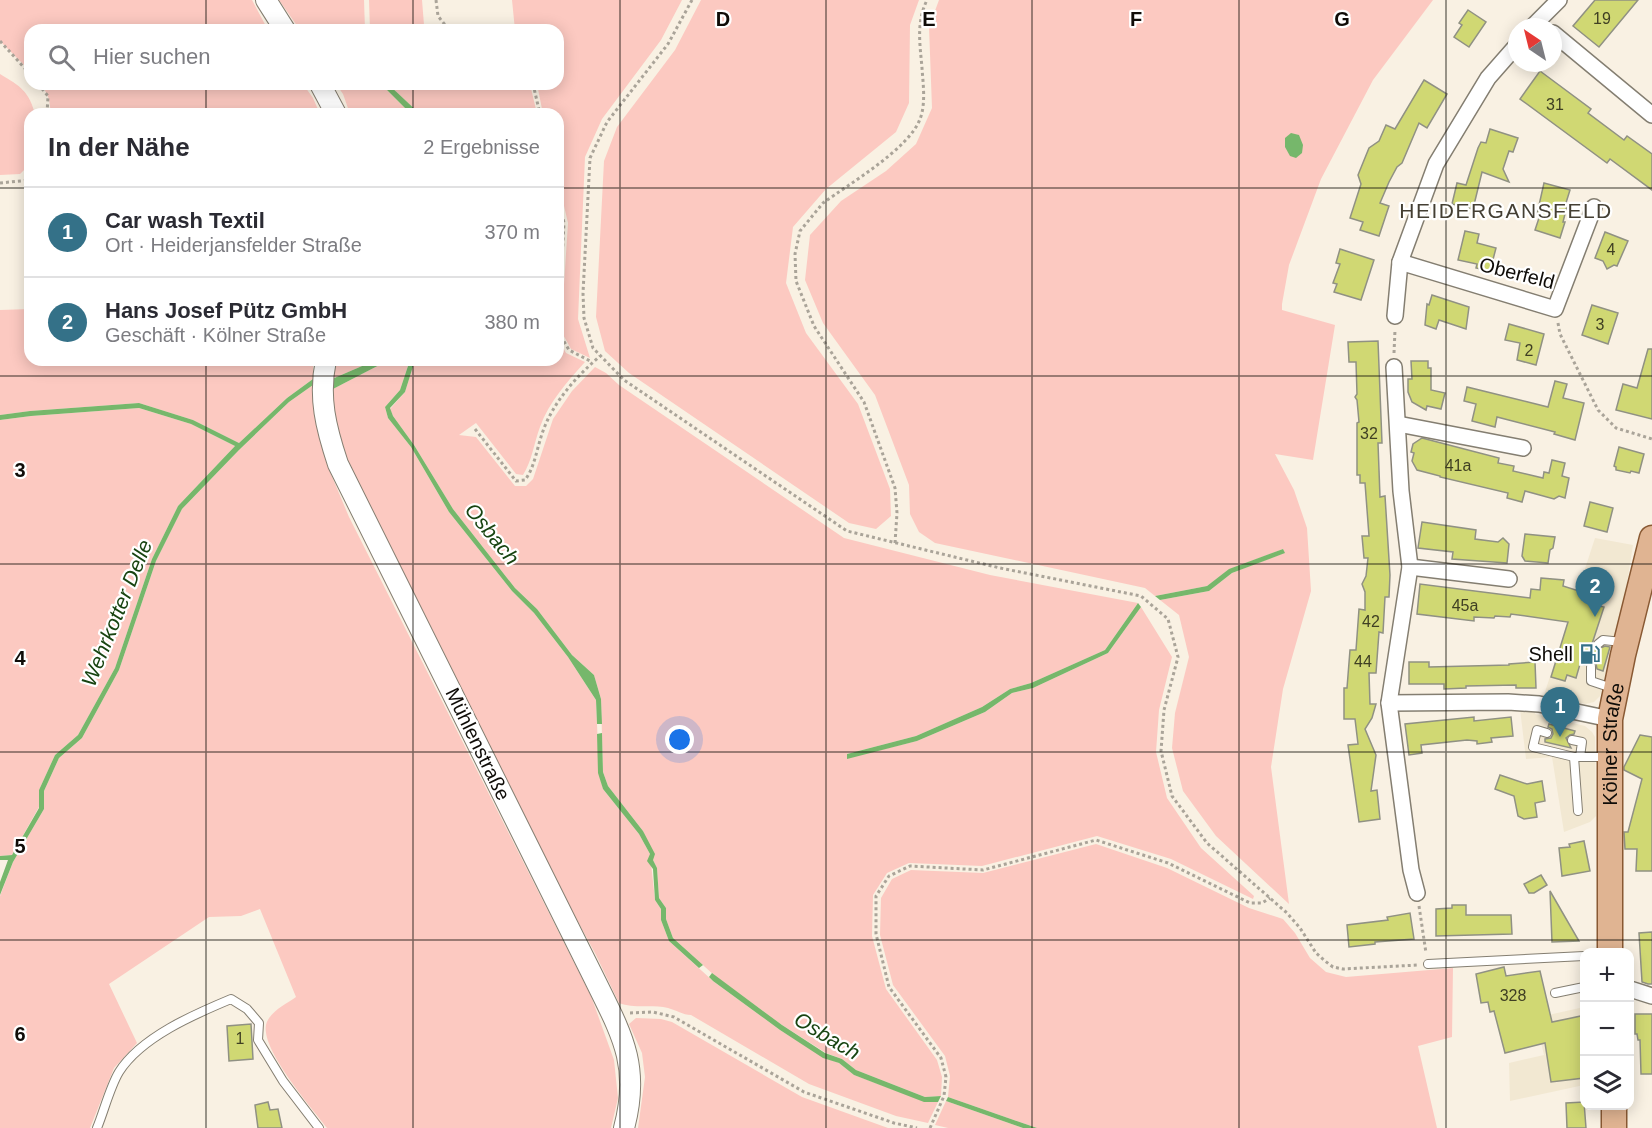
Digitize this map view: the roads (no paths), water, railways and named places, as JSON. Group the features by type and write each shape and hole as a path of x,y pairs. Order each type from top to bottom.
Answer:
{"main road":[{"name":"Kölner Straße","path":"1610,948 1610,719 1626,642 1646,587 1652,538"},
{"path":"1614,1110 1614,1128"}],"street":[{"path":"266,0 281,24"},
{"path":"1545,18 1559,0"},
{"path":"1562,40 1652,115"},
{"path":"1395,316 1400,262 1436,164 1488,78 1508,55"},
{"path":"323,90 333,108"},
{"name":"Oberfeld","path":"1400,262 1555,309 1594,207"},
{"name":"Mühlenstraße","path":"325,366 322,380 323,410 328,436 338,464 614,1018 626,1047 631,1071 630,1102 624,1128"},
{"path":"1394,367 1401,491 1410,567 1389,703 1411,870 1417,893"},
{"path":"1398,424 1522,448"},
{"path":"1410,567 1509,579"},
{"path":"1389,703 1539,704 1610,719"},
{"path":"1634,991 1652,996"}],"lane":[{"path":"1598,644 1603,640 1626,642"},
{"path":"1591,667 1591,681 1616,690"},
{"path":"1547,733 1537,730 1533,747 1577,757 1611,756"},
{"path":"1572,740 1582,742 1577,757 1578,811"},
{"path":"1428,964 1580,956"},
{"path":"1555,993 1580,988"},
{"path":"97,1128 119,1072 140,1049 188,1017 231,999 247,1009 259,1023 258,1040 283,1081 319,1128"}],"place":[{"name":"Hans Josef Pütz GmbH","path":"1595,617"},
{"name":"Shell","path":"1590,654"},
{"name":"Car wash Textil","path":"1560,737"}],"district":[{"name":"HEIDERGANSFELD","path":"1506,211"}],"water label":[{"name":"Osbach","path":"492,534"},
{"name":"Wehrkotter Delle","path":"117,613"},
{"name":"Osbach","path":"827,1036"}]}
